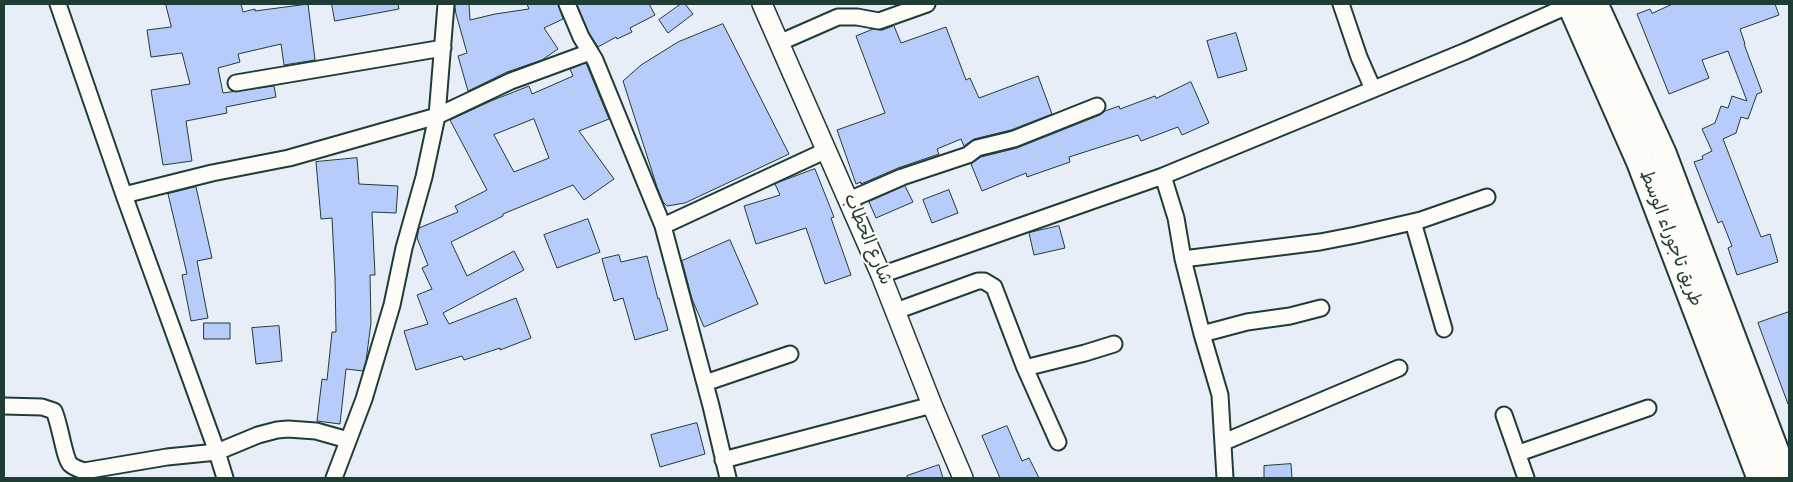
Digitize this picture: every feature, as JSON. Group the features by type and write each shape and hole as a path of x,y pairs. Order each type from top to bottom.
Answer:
{"main road":[{"name":"طريق تاجوراء الوسط","path":"1571,4 1640,163 1760,478"},
{"path":"1596,4 1663,153 1786,478"}],"street":[{"path":"58,4 124,195 218,452 225,478"},
{"path":"334,478 364,399 392,305 404,248 424,177 437,116 446,4"},
{"path":"567,4 581,37 595,60 663,226 728,478"},
{"name":"شارع الحطاب","path":"762,4 881,275 963,478"},
{"path":"780,42 838,17 857,17 879,21 926,4"},
{"path":"1341,4 1359,57 1374,89"},
{"path":"881,275 1163,176 1466,51 1571,4"},
{"path":"236,83 443,48"},
{"path":"124,195 212,173 289,158 437,116 511,81 590,52"},
{"path":"849,200 902,177 968,155 977,148 1014,138 1097,106"},
{"path":"663,226 827,150"},
{"path":"1163,176 1176,218 1183,259 1202,334 1220,395 1225,478"},
{"path":"1183,259 1320,242 1413,222 1462,207 1487,196"},
{"path":"1413,222 1444,329"},
{"path":"896,311 978,282 984,281 994,287 1025,368 1058,442"},
{"path":"1202,334 1247,322 1290,316 1321,308"},
{"path":"1025,368 1114,344"},
{"path":"705,383 790,354"},
{"path":"1224,442 1399,368"},
{"path":"724,460 932,405"},
{"path":"4,406 42,407 54,411 68,460 76,469 84,471 167,457 218,452 258,435 288,429 316,432 348,440"},
{"path":"1519,454 1648,408"},
{"path":"1504,415 1526,478"}],"building":[{"path":"166,4 241,4 243,12 255,9 255,11 308,4 315,60 284,65 281,44 238,54 240,62 218,68 223,93 274,86 276,97 226,107 227,113 186,121 192,161 163,165 151,90 190,84 182,53 151,57 147,30 171,27"},
{"path":"332,4 398,4 399,9 335,21"},
{"path":"455,4 469,4 470,20 529,9 527,4 558,4 563,19 544,28 558,49 542,60 507,72 468,91 458,56 467,53"},
{"path":"577,4 649,4 655,15 630,28 632,32 617,39 616,37 598,47 589,33"},
{"path":"681,4 685,4 693,14 668,33 659,20"},
{"path":"1673,4 1775,4 1779,15 1740,29 1762,92 1757,94 1748,119 1741,117 1736,133 1723,139 1761,237 1770,234 1778,262 1737,275 1728,248 1732,246 1722,221 1718,223 1694,162 1703,159 1702,156 1712,151 1702,129 1715,123 1721,106 1728,108 1732,96 1747,101 1728,51 1702,60 1709,78 1669,94 1637,14 1650,9 1652,13"},
{"path":"723,24 789,154 685,203 667,206 663,202 657,187 623,81 641,65 678,42"},
{"path":"894,26 901,43 946,27 966,80 970,78 979,98 1038,76 1052,114 1011,130 974,139 964,146 961,139 937,149 939,154 898,168 861,184 861,182 856,184 837,130 885,113 856,36 873,29 882,30"},
{"path":"1236,33 1247,70 1218,78 1207,41"},
{"path":"586,63 609,119 579,131 614,179 584,200 573,185 503,214 503,216 451,242 467,276 514,251 524,270 443,313 449,324 516,298 531,338 500,350 500,348 464,360 462,356 416,370 404,331 428,324 417,295 432,289 422,268 428,265 417,238 419,228 458,212 455,206 487,190 450,120 529,86 532,94 573,76 570,69","holes":["534,119 549,158 514,172 494,135"]},
{"path":"1191,82 1209,123 1182,135 1178,127 1141,141 1138,135 1069,157 1070,162 1027,177 1026,173 982,191 971,164 981,157 1017,148 1100,115 1105,111 1119,106 1120,109 1155,96 1156,98"},
{"path":"357,158 359,184 398,186 396,213 372,212 375,275 370,275 371,323 366,361 363,371 346,369 340,424 317,421 322,379 327,380 332,332 336,332 332,218 321,219 316,162"},
{"path":"815,169 834,217 831,218 851,275 825,284 806,228 756,244 744,206 780,195 775,184"},
{"path":"905,186 913,202 876,218 869,202"},
{"path":"196,187 212,258 197,261 208,318 191,321 182,275 187,274 168,194"},
{"path":"949,190 958,213 932,223 923,200"},
{"path":"588,219 600,252 557,268 544,235"},
{"path":"1059,226 1065,248 1034,255 1029,233"},
{"path":"730,240 758,304 704,327 692,299 682,261"},
{"path":"619,255 621,262 647,256 668,330 635,340 623,298 614,301 602,259"},
{"path":"1789,312 1789,404 1788,404 1758,323"},
{"path":"204,323 230,323 230,339 204,339"},
{"path":"279,326 282,361 256,364 252,328"},
{"path":"697,423 705,454 660,467 651,435"},
{"path":"1007,426 1022,461 1029,458 1039,478 1000,478 982,436"},
{"path":"1291,464 1292,478 1264,478 1264,466"},
{"path":"939,465 943,478 907,478 907,476"}]}
